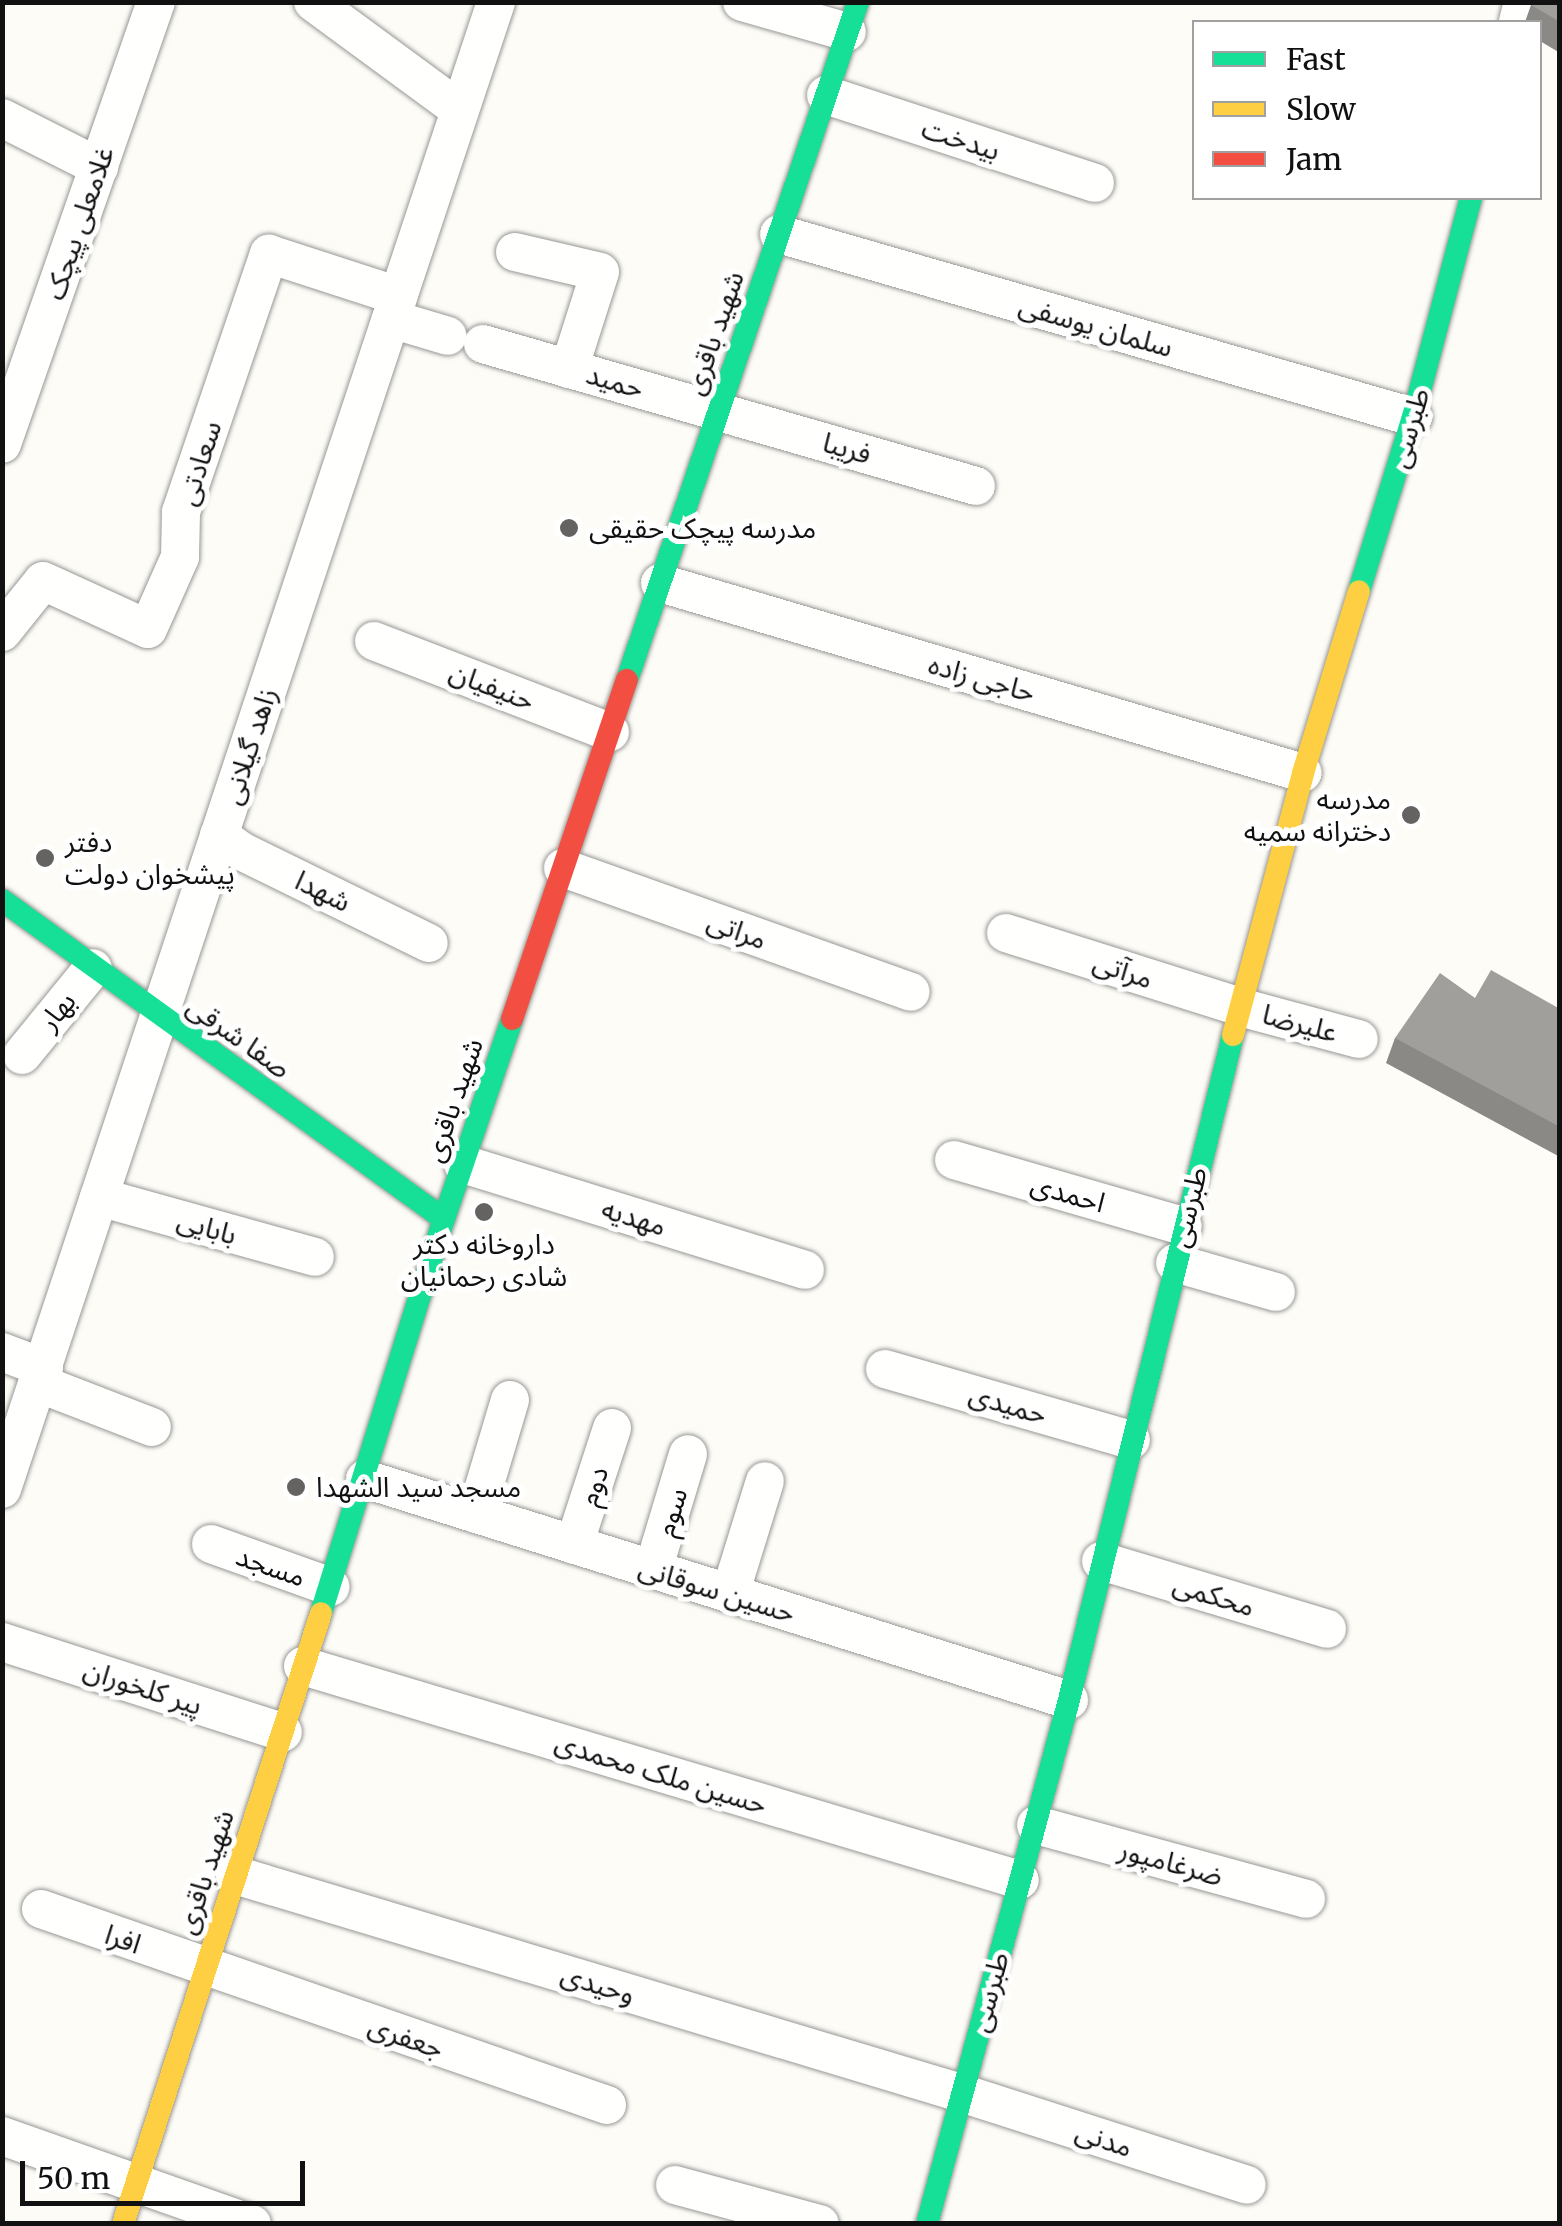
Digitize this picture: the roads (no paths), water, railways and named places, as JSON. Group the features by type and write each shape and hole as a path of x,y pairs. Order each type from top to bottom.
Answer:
{"street":[{"name":"غلامعلی پیچک","path":"2,444 156,2"},
{"path":"314,2 460,110"},
{"name":"زاهد گیلانی","path":"2,1489 496,2"},
{"path":"742,2 852,17"},
{"name":"شهید باقری","path":"124,2224 365,1480 444,1220 852,17"},
{"name":"بیدخت","path":"826,96 1095,184"},
{"path":"2,118 99,167"},
{"name":"طبرسی","path":"927,2224 1069,1700 1182,1226 1240,1007 1304,773 1413,417 1470,200"},
{"name":"سلمان یوسفی","path":"779,234 1413,417"},
{"name":"حمید","path":"516,252 600,272 569,368"},
{"name":"سعادتی","path":"2,632 43,580 148,629 180,557 181,512 269,254 395,308"},
{"name":"حمید","path":"395,308 465,340 719,410"},
{"name":"فریبا","path":"719,410 976,486"},
{"name":"حاجی زاده","path":"660,582 1304,773"},
{"name":"حنیفیان","path":"374,641 610,732"},
{"name":"شهدا","path":"220,836 240,850 430,943"},
{"name":"مراتی","path":"564,868 911,992"},
{"name":"صفا شرقی","path":"2,900 158,1017 444,1220"},
{"name":"مرآتی","path":"1006,933 1240,1007"},
{"name":"بهار","path":"22,1054 92,968"},
{"name":"علیرضا","path":"1240,1007 1359,1040"},
{"name":"احمدی","path":"954,1160 1182,1226"},
{"name":"مهدیه","path":"463,1164 805,1270"},
{"name":"بابایی","path":"99,1197 315,1258"},
{"path":"1175,1263 1276,1292"},
{"path":"2,1352 41,1376 152,1427"},
{"name":"حمیدی","path":"885,1369 1131,1440"},
{"path":"476,1514 510,1400"},
{"name":"دوم","path":"574,1545 612,1428"},
{"name":"سوم","path":"653,1570 688,1454"},
{"name":"حسین سوقانی","path":"365,1480 1069,1700"},
{"path":"730,1594 765,1482"},
{"name":"مسجد","path":"211,1544 331,1586"},
{"name":"محکمی","path":"1102,1561 1326,1629"},
{"name":"پیر کلخوران","path":"2,1642 284,1732"},
{"name":"حسین ملک محمدی","path":"303,1666 1020,1880"},
{"name":"ضرغامپور","path":"1036,1825 1306,1899"},
{"name":"وحیدی","path":"235,1875 961,2092"},
{"name":"افرا","path":"40,1910 205,1968"},
{"name":"جعفری","path":"205,1968 607,2106"},
{"name":"مدنی","path":"961,2092 1247,2185"},
{"path":"2,2136 252,2224"},
{"path":"676,2185 820,2224"}],"place":[{"name":"مدرسه پیچک حقیقی","path":"569,528"},
{"name":"مدرسه دخترانه سمیه","path":"1411,815"},
{"name":"دفتر پیشخوان دولت","path":"45,858"},
{"name":"داروخانه دکتر شادی رحمانیان","path":"484,1212"},
{"name":"مسجد سید الشهدا","path":"296,1487"}]}
